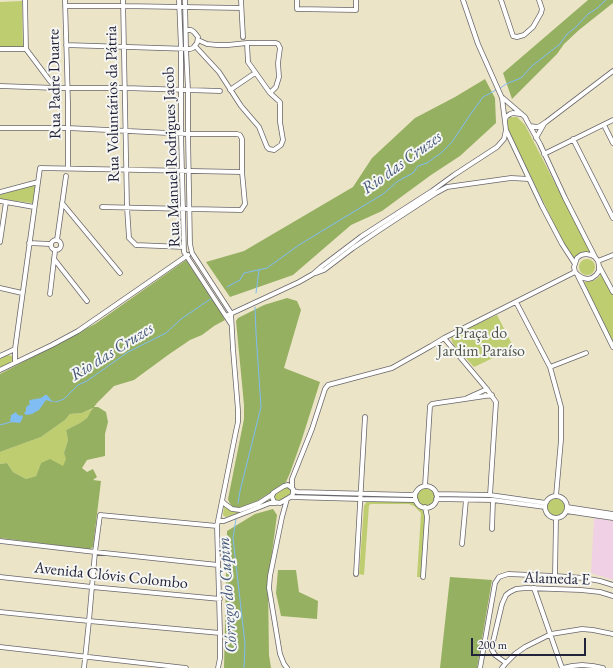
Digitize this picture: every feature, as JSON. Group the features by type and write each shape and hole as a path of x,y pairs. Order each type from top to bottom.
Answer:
{"street":[{"path":"24,0 26,49 57,88"},
{"name":"Rua Padre Duarte","path":"65,0 68,168"},
{"name":"Rua Voluntários da Pátria","path":"123,0 127,207 129,238 136,245 184,247"},
{"name":"Rua Manuel Rodrigues Jacob","path":"179,0 184,252 231,325"},
{"name":"Rua Manuel Rodrigues Jacob","path":"185,0 190,244 192,253 231,313 238,422 217,526 220,599 220,658 218,668"},
{"path":"241,0 244,37"},
{"path":"297,0 297,9 356,10 356,0"},
{"path":"463,0 478,44 502,96 506,130 542,206 562,244 575,264"},
{"path":"502,0 513,36 517,37 524,36 533,28 542,9 539,0"},
{"path":"65,6 241,8"},
{"path":"66,45 193,48 198,40 198,37 191,30 186,30"},
{"path":"198,40 207,44 217,45 276,43 279,46 279,77 278,84 270,93"},
{"path":"195,46 219,72 241,106 259,128 267,147 274,150 281,145 283,138 280,122 280,102 270,93 248,62 247,43"},
{"path":"0,49 26,49"},
{"path":"530,126 540,126 613,71"},
{"path":"230,90 255,73"},
{"path":"0,86 220,91"},
{"path":"502,96 525,117 613,292"},
{"path":"505,121 506,117 510,114 521,114"},
{"path":"544,154 613,120"},
{"path":"536,138 546,122"},
{"path":"604,125 613,142"},
{"path":"0,128 68,128 240,135 242,139 242,172 245,204 241,210 102,207"},
{"path":"226,316 313,274 362,236 497,147 504,139 506,130"},
{"path":"574,139 613,218"},
{"path":"15,362 15,348 22,293 40,168 242,172"},
{"path":"55,251 59,250 61,246 60,242 57,240 66,176"},
{"path":"313,274 324,270 359,244 447,187 511,178 529,179"},
{"path":"0,192 38,182"},
{"path":"0,201 34,207"},
{"path":"0,242 6,202"},
{"path":"62,204 120,273"},
{"path":"29,243 50,244 57,240"},
{"path":"50,244 51,248 55,251"},
{"path":"50,294 55,251"},
{"path":"0,370 78,331 192,253"},
{"path":"595,257 586,254 581,255 577,258 574,267 613,347"},
{"path":"599,264 613,255"},
{"path":"54,259 87,301"},
{"path":"576,273 583,278 592,278 599,270 599,264"},
{"path":"222,500 232,509 240,510 259,503 292,479 312,429 325,389 328,385 392,368 444,338 576,273"},
{"path":"0,288 22,293"},
{"path":"516,302 550,368 561,407 561,440 556,496"},
{"path":"444,338 487,389 496,402 490,495"},
{"path":"0,356 15,348"},
{"path":"550,368 586,353"},
{"path":"463,399 487,389"},
{"path":"426,486 430,406 438,403 492,396"},
{"path":"356,574 365,417"},
{"path":"218,521 224,521 270,503 283,502 293,494 292,479"},
{"path":"284,486 288,485 298,492 412,495 422,487 426,486 432,489 436,497 435,503 425,507 421,506 416,500 416,492"},
{"path":"273,493 272,498 281,509 282,517"},
{"path":"436,497 490,495 546,505"},
{"path":"556,496 564,499 566,509 564,514 556,518 548,514 546,511 546,505 548,499 556,496"},
{"path":"436,497 466,500 494,500 546,505"},
{"path":"288,498 416,500"},
{"path":"287,668 280,654 269,588 282,517 288,498"},
{"path":"462,544 466,500"},
{"path":"492,528 494,500"},
{"path":"423,577 427,517 425,507"},
{"path":"566,509 613,514"},
{"path":"566,509 613,518"},
{"path":"84,668 100,515 217,526"},
{"path":"554,576 556,518"},
{"path":"0,541 218,564"},
{"path":"480,668 496,583 500,577 508,574 584,578 613,585"},
{"name":"Avenida Clóvis Colombo","path":"0,577 220,599"},
{"path":"534,588 563,668 582,665 603,668"},
{"name":"Alameda E","path":"506,663 495,655 492,650 492,646 502,604 506,595 510,592 516,589 534,588 581,590 600,592 613,596"},
{"path":"0,612 220,633"},
{"path":"502,668 515,654 525,647 551,634 582,629 613,634"},
{"path":"0,647 186,668"},
{"path":"133,668 134,662"}],"shaded area":[{"path":"594,518 613,521 613,580 591,573"}],"green space":[{"path":"588,0 613,0 613,3 564,44 557,54 512,99 503,73"},
{"path":"22,1 23,47 0,49 0,2"},
{"path":"485,79 495,98 496,123 460,156 382,211 351,225 293,275 230,297 206,262 244,251 353,187 372,158 415,118"},
{"path":"510,117 517,117 525,125 591,253 587,252 575,258 573,262 506,126"},
{"path":"33,185 36,187 34,201 32,203 0,199 0,195"},
{"path":"587,259 593,261 595,267 593,273 587,275 581,273 579,267 581,261"},
{"path":"186,260 225,320 202,335 190,340 134,380 114,386 94,407 98,407 106,412 108,422 105,434 105,456 87,460 82,468 87,472 93,469 97,477 93,480 101,481 93,547 86,549 0,538 0,464 7,463 13,472 26,479 36,476 41,463 50,459 63,466 66,459 64,453 68,440 66,430 87,418 93,408 82,413 70,414 65,420 41,437 0,452 0,374 95,324"},
{"path":"602,272 613,296 613,341 583,282 595,280"},
{"path":"287,298 297,301 301,310 284,368 320,382 301,442 286,482 257,501 240,508 235,508 228,499 244,419 236,321 238,318 264,305"},
{"name":"Praça do Jardim Paraíso","path":"497,315 514,348 474,367 453,344 451,338 461,331"},
{"path":"8,355 12,356 13,361 0,368 0,359"},
{"path":"94,408 87,418 66,430 68,440 64,453 67,459 63,467 41,463 36,476 26,479 13,472 7,463 0,464 0,452 41,437 65,420 70,414 82,413"},
{"path":"287,487 292,491 291,494 282,501 275,501 274,496"},
{"path":"426,488 432,491 435,497 432,503 426,506 420,503 417,497 420,491"},
{"path":"270,498 271,501 226,517 223,515 224,507 238,512"},
{"path":"556,498 562,501 565,507 562,513 556,516 550,513 547,507 550,501"},
{"path":"367,501 413,501 424,509 425,514 421,577 417,577 421,513 414,506 409,504 369,505 364,575 359,574 364,506"},
{"path":"273,509 277,515 268,583 269,655 271,668 224,668 227,531 255,514"},
{"path":"278,570 296,570 299,592 318,601 317,619 281,616 276,593"},
{"path":"450,577 492,580 477,668 440,668"}],"water":[{"path":"47,395 52,401 57,402 46,400 39,410 32,414 26,415 24,413 26,411 26,407 30,404 30,400 41,398"},
{"path":"16,412 23,417 20,423 10,422 11,415"}],"waterway":[{"name":"Rio das Cruzes","path":"499,89 506,84 521,78 532,66 560,44 567,34 588,14 606,0"},
{"name":"Rio das Cruzes","path":"227,287 240,280 244,273 267,268 299,245 383,194 398,181 413,173 418,166 427,163 441,153 452,142 483,97 496,90"},
{"path":"256,293 259,270"},
{"name":"Rio das Cruzes","path":"56,402 64,399 78,385 87,381 128,352 166,333 181,319 212,298"},
{"name":"Córrego do Cupim","path":"238,503 261,407 255,307"},
{"name":"Rio das Cruzes","path":"0,425 11,422"},
{"name":"Córrego do Cupim","path":"236,519 233,538 245,644 244,668"}]}
